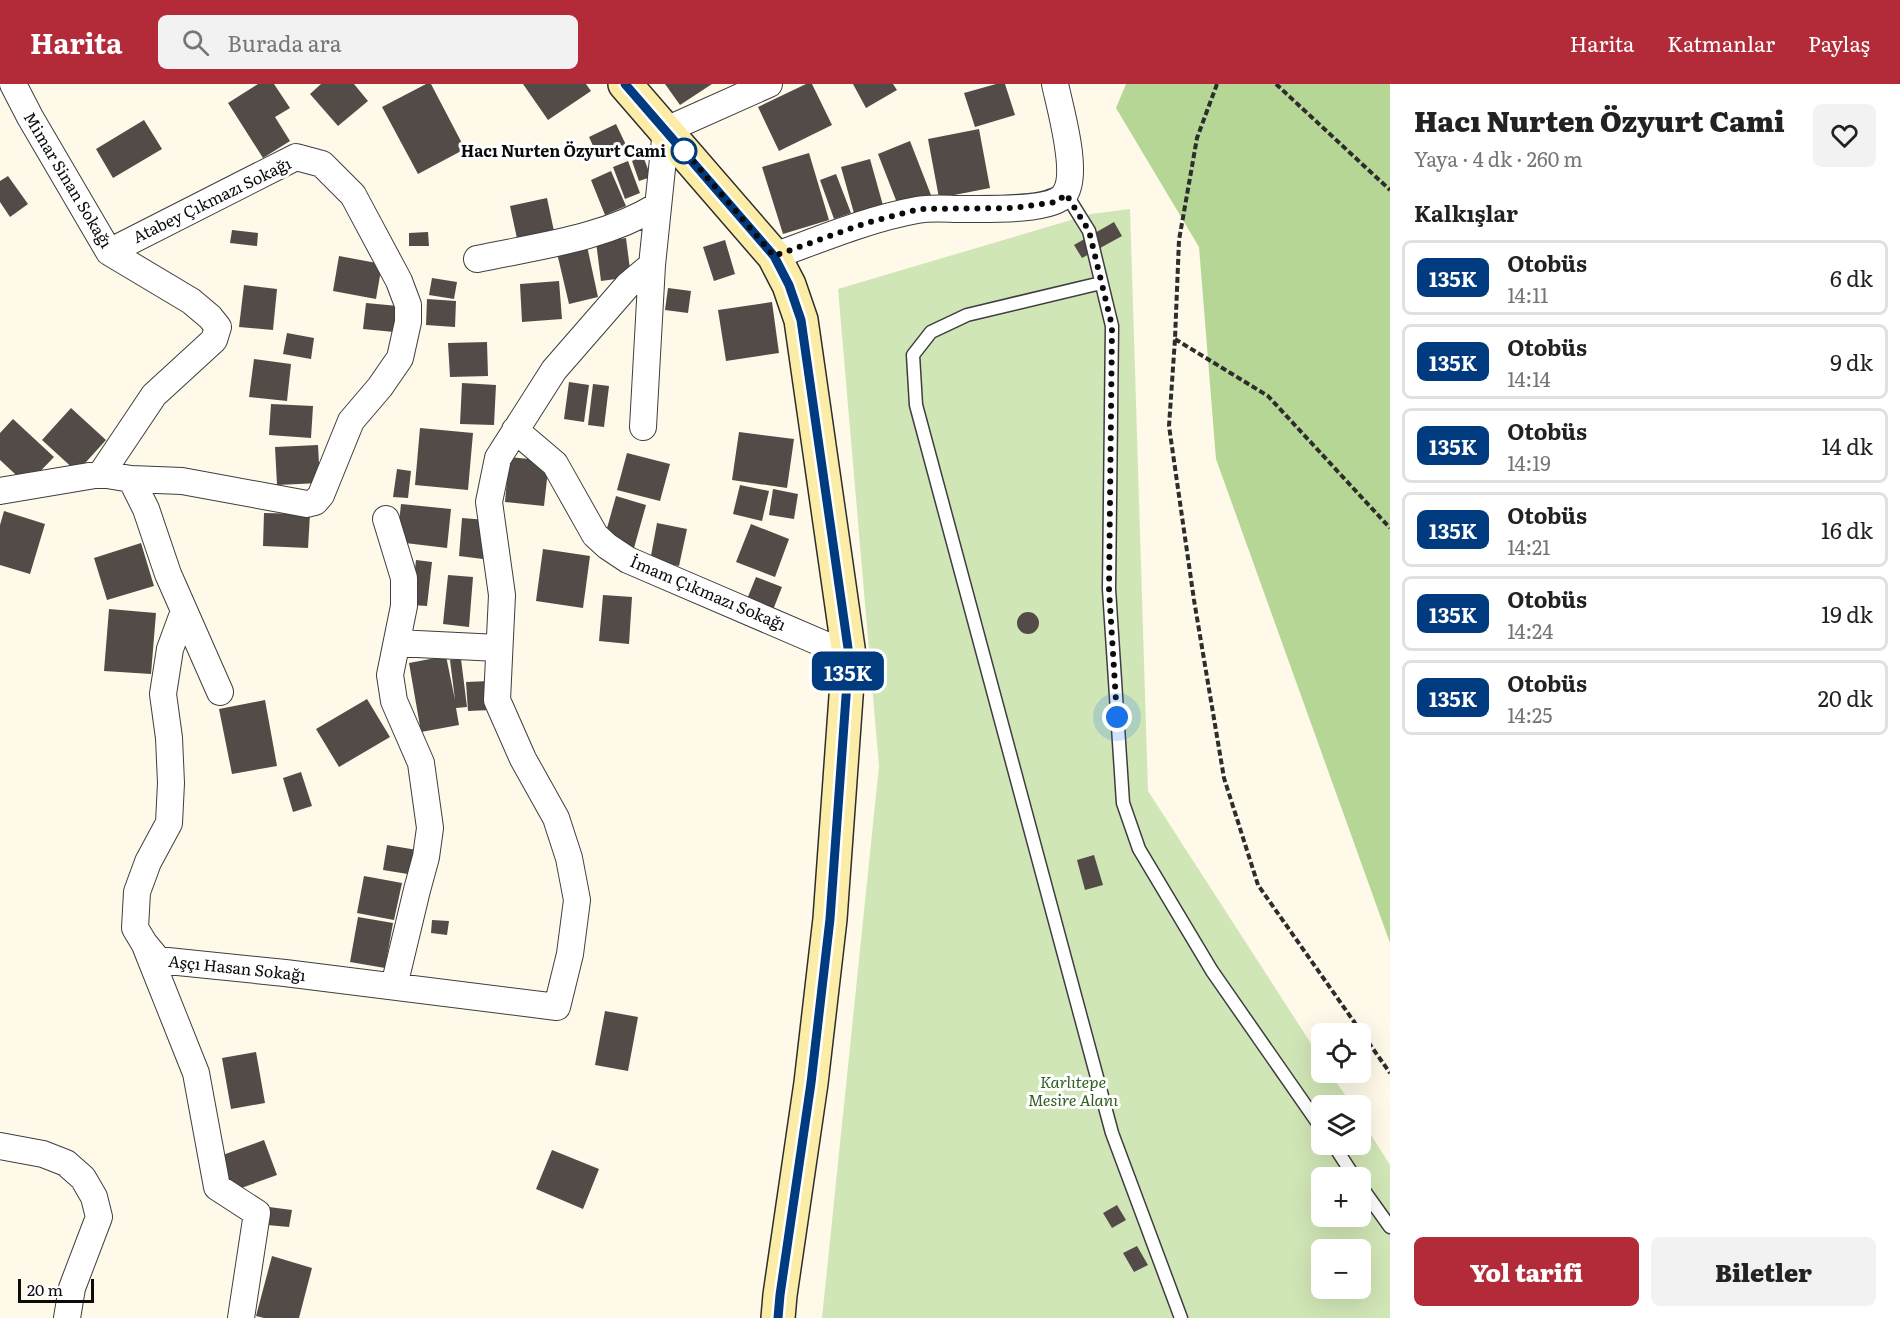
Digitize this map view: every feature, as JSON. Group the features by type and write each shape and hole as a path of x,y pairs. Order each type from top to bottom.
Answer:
{"main road":[{"path":"625,84 774,256 789,285 801,320 849,655 830,919 811,1083 778,1318"}],"street":[{"name":"Mimar Sinan Sokağı","path":"13,84 109,252 191,301 218,327 214,340 154,395 101,474"},
{"path":"643,427 652,265 666,130 769,84"},
{"path":"774,256 866,223 919,209 1014,208 1057,202 1066,194 1071,175 1055,84"},
{"name":"Atabey Çıkmazı Sokağı","path":"101,474 131,479 182,481 307,504 315,502 321,495 351,421 380,387 400,358 408,322 408,305 399,280 354,195 322,164 296,158 109,252"},
{"path":"477,259 573,239 613,228 657,206"},
{"path":"397,643 498,648 502,595 489,502 498,458 554,370 628,285 652,265"},
{"name":"İmam Çıkmazı Sokağı","path":"515,430 555,464 595,535 607,546 628,560 849,655"},
{"path":"0,491 101,474"},
{"path":"131,479 146,508 168,574 220,692"},
{"path":"386,519 404,578 404,606 390,675 394,701 421,763 430,828 426,857 394,986"},
{"path":"184,611 170,649 163,694 169,738 171,783 169,823 148,862 137,892 135,928 144,943 196,1073 217,1187 257,1213 241,1318"},
{"name":"Aşçı Hasan Sokağı","path":"144,943 158,960 557,1007 570,954 577,900 569,858 556,818 523,759 497,700 498,648"},
{"path":"0,1146 43,1154 66,1163 83,1178 94,1197 99,1217 72,1288 67,1318"}],"lane":[{"path":"1066,194 1089,231 1112,326 1109,589 1123,803 1139,849 1212,971 1311,1113"},
{"path":"1101,283 967,315 931,332 913,355 916,405 1112,1133 1181,1318"},
{"path":"1371,1200 1390,1227"}],"path":[{"path":"1217,84 1197,138 1179,240 1169,426 1194,600 1224,778 1258,885 1390,1073"},
{"path":"1276,84 1390,190"},
{"path":"1175,339 1268,396 1390,528"}],"green space":[{"path":"1126,84 1390,84 1390,943 1216,459 1199,247 1116,108"},
{"name":"Karlıtepe Mesire Alanı","path":"1130,209 1148,791 1311,1044 1311,1083 1337,1083 1345,1095 1311,1095 1311,1155 1371,1155 1371,1135 1390,1165 1390,1318 822,1318 879,766 838,289 1091,214"}],"building":[{"path":"258,84 274,84 290,108 275,117 290,141 263,158 228,103"},
{"path":"321,84 354,84 368,101 338,126 310,94"},
{"path":"426,84 431,84 465,149 418,174 382,107"},
{"path":"523,84 586,84 591,91 548,120"},
{"path":"665,84 712,84 680,105"},
{"path":"806,84 812,84 832,125 779,151 758,107"},
{"path":"853,84 893,84 897,90 866,108"},
{"path":"996,84 1005,84 1015,115 975,127 964,93"},
{"path":"144,120 162,149 113,178 96,149"},
{"path":"616,124 626,145 599,159 589,137"},
{"path":"979,129 990,188 939,198 928,139"},
{"path":"910,141 931,195 899,208 878,154"},
{"path":"809,153 829,220 783,234 762,167"},
{"path":"643,156 651,177 639,181 632,161"},
{"path":"870,159 884,209 855,217 841,167"},
{"path":"628,161 640,193 625,199 613,167"},
{"path":"611,171 626,206 605,215 591,180"},
{"path":"836,174 851,213 834,219 820,180"},
{"path":"8,176 28,204 10,217 0,202 0,181"},
{"path":"547,198 555,236 518,243 510,206"},
{"path":"1114,222 1122,236 1082,258 1074,245"},
{"path":"232,230 258,233 257,246 230,243"},
{"path":"428,232 429,246 409,246 409,233"},
{"path":"626,238 631,277 601,281 596,242"},
{"path":"725,240 735,274 714,281 703,247"},
{"path":"587,246 598,297 569,304 557,253"},
{"path":"339,256 382,264 376,299 333,291"},
{"path":"432,278 457,282 454,299 429,295"},
{"path":"559,281 562,319 522,322 520,284"},
{"path":"244,285 277,289 273,330 239,327"},
{"path":"668,288 691,291 688,313 665,310"},
{"path":"427,299 456,301 455,327 426,325"},
{"path":"772,302 779,353 726,361 718,310"},
{"path":"366,303 398,306 394,332 363,329"},
{"path":"287,333 314,338 311,359 283,354"},
{"path":"487,342 488,376 450,377 448,343"},
{"path":"254,359 291,364 287,401 249,397"},
{"path":"569,382 589,385 584,422 564,419"},
{"path":"462,383 496,385 494,425 460,424"},
{"path":"593,384 609,386 604,427 588,425"},
{"path":"271,404 313,406 311,438 269,435"},
{"path":"71,408 106,440 77,472 42,440"},
{"path":"13,419 54,457 27,485 0,460 0,433"},
{"path":"420,428 473,433 468,490 415,485"},
{"path":"739,432 794,439 787,488 732,480"},
{"path":"318,445 320,483 277,485 275,447"},
{"path":"627,453 670,464 660,501 617,490"},
{"path":"509,457 549,461 544,506 505,502"},
{"path":"397,469 411,471 408,498 393,497"},
{"path":"740,485 769,491 762,521 733,514"},
{"path":"773,489 798,494 794,519 769,515"},
{"path":"616,496 646,505 634,548 604,539"},
{"path":"401,504 451,509 447,548 397,542"},
{"path":"4,511 45,524 30,574 0,565 0,525"},
{"path":"264,513 310,514 308,548 263,546"},
{"path":"462,518 487,520 483,559 459,556"},
{"path":"657,523 687,529 679,566 650,561"},
{"path":"751,524 789,539 775,577 736,562"},
{"path":"141,543 154,586 107,600 94,558"},
{"path":"543,549 590,556 583,608 536,601"},
{"path":"416,560 432,562 427,606 411,605"},
{"path":"448,575 473,577 469,627 443,624"},
{"path":"756,577 782,587 771,615 745,604"},
{"path":"603,595 632,597 629,644 599,641"},
{"path":"109,609 156,613 151,674 104,671"},
{"path":"1028,612 1036,615 1039,623 1036,631 1028,634 1020,631 1017,623 1020,615"},
{"path":"446,656 455,700 450,660 461,659 467,707 456,708 459,725 421,732 409,663"},
{"path":"490,681 491,710 468,711 466,682"},
{"path":"367,699 390,737 339,767 316,729"},
{"path":"265,700 277,766 232,774 219,709"},
{"path":"301,772 312,806 293,812 283,778"},
{"path":"387,845 417,850 414,875 383,870"},
{"path":"1094,855 1103,885 1085,890 1077,860"},
{"path":"364,876 402,883 394,920 357,913"},
{"path":"358,917 393,923 385,968 350,962"},
{"path":"432,920 449,921 447,935 431,933"},
{"path":"605,1011 638,1017 628,1071 595,1065"},
{"path":"256,1052 265,1103 231,1109 222,1058"},
{"path":"264,1140 277,1175 233,1191 220,1156"},
{"path":"552,1150 599,1169 583,1209 536,1189"},
{"path":"1117,1205 1126,1220 1112,1228 1103,1213"},
{"path":"269,1207 292,1210 289,1227 267,1225"},
{"path":"1137,1246 1148,1265 1134,1272 1123,1253"},
{"path":"272,1256 312,1268 299,1318 256,1316"}],"bus line":[{"name":"135K","path":"625,84 774,256 789,285 801,320 849,655 830,919 811,1083 778,1318"}],"place":[{"name":"Hacı Nurten Özyurt Cami","path":"684,151"}],"route":[{"path":"684,151 682,148 774,256 866,223 919,209 1014,208 1057,202 1066,194 1089,231 1112,326 1109,589 1117,717"}]}
